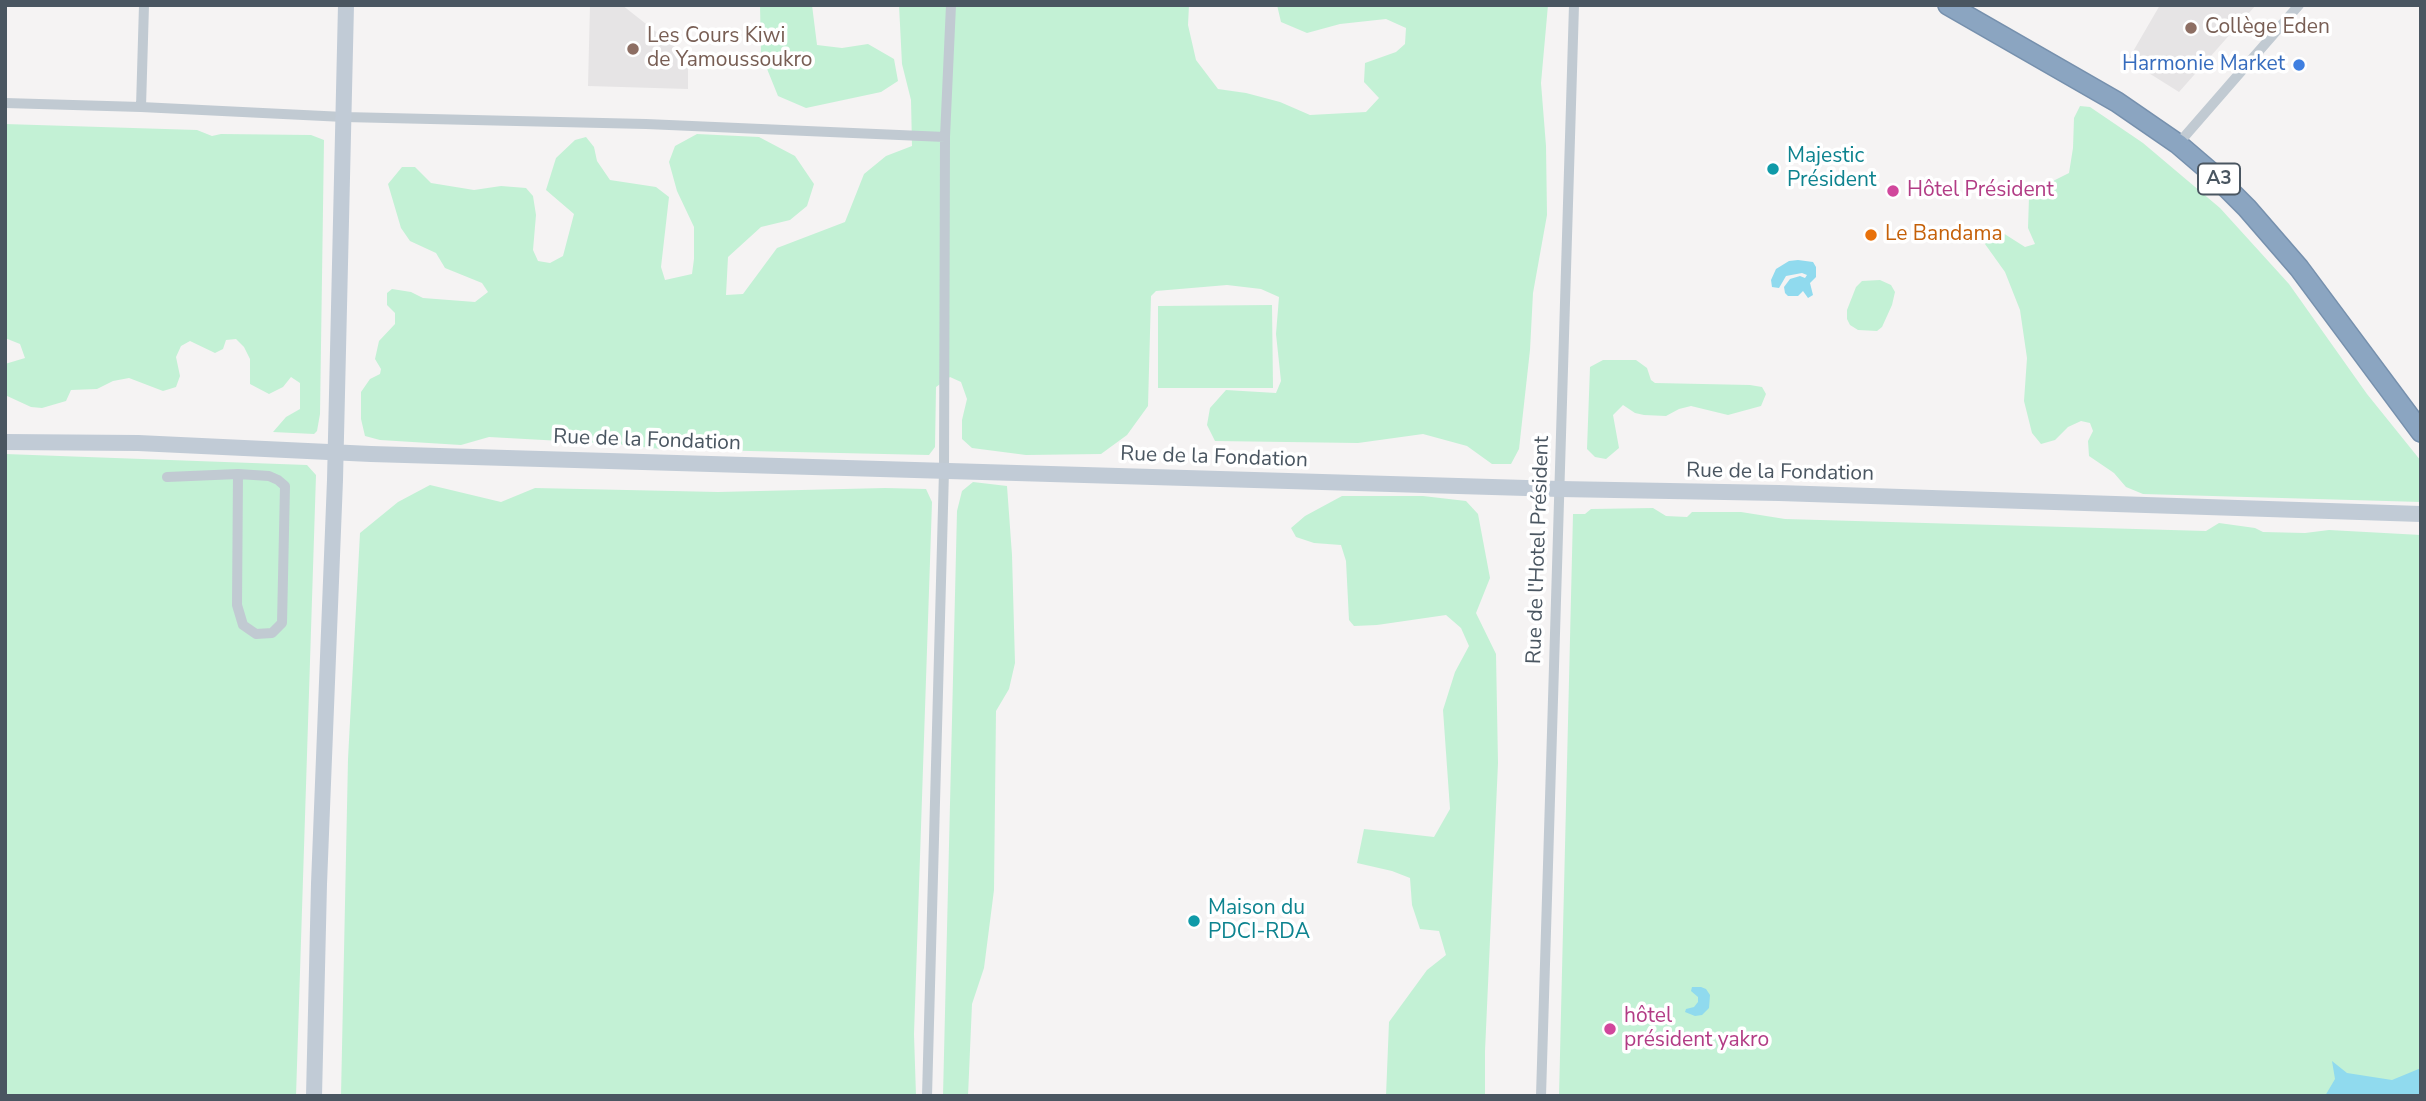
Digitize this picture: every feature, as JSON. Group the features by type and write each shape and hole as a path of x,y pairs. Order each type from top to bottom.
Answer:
{"highway":[{"name":"A3","path":"1948,5 2117,102 2178,144 2213,174 2247,208 2298,268 2421,432"}],"street":[{"path":"141,107 144,5"},
{"path":"314,1096 335,452 346,5"},
{"path":"927,1096 944,471 945,137 951,5"},
{"name":"Rue de l'Hotel Président","path":"1541,1096 1574,5"},
{"path":"2178,144 2299,5"},
{"path":"5,103 344,117 646,124 945,137"},
{"name":"Rue de la Fondation","path":"5,442 138,443 335,452 944,471 2421,514"},
{"path":"167,477 238,474 269,476 285,486 282,623 272,632 256,635 243,625 237,605 238,474"}],"shaded area":[{"name":"Les Cours Kiwi de Yamoussoukro","path":"590,5 622,5 688,57 688,89 588,86"},
{"name":"Collège Eden","path":"2160,5 2256,5 2179,92 2128,60"}],"green space":[{"path":"760,5 812,5 817,45 842,48 868,44 894,59 898,81 881,92 806,108 778,96 761,54"},
{"path":"899,5 1189,5 1188,25 1196,60 1218,89 1280,102 1310,115 1366,112 1379,98 1364,82 1365,63 1396,52 1405,44 1406,28 1386,19 1340,24 1307,33 1281,22 1277,5 1548,5 1541,83 1546,146 1547,215 1533,293 1530,350 1519,449 1511,464 1492,464 1467,446 1423,434 1358,443 1215,441 1207,425 1210,408 1226,390 1276,393 1281,381 1276,334 1279,297 1261,289 1227,285 1156,291 1151,296 1148,406 1127,435 1101,454 1026,455 972,448 962,439 962,420 967,399 961,382 950,377 936,387 935,447 929,455 661,449 489,437 461,445 380,440 365,436 361,419 361,392 370,379 380,374 381,369 375,359 379,341 395,324 395,313 387,305 387,293 392,289 411,292 423,298 475,302 488,292 482,283 445,268 436,253 410,241 401,228 388,184 402,167 415,167 431,183 474,190 501,186 526,188 533,196 536,215 533,250 538,261 550,263 563,256 574,214 546,190 556,158 575,140 586,137 594,147 597,161 610,180 656,187 669,197 661,267 665,280 692,274 694,259 694,227 677,191 669,162 675,146 697,134 759,137 795,156 814,184 807,206 790,220 761,227 728,257 726,295 743,294 777,248 845,222 864,174 886,156 912,146 911,100 902,64"},
{"path":"2080,106 2090,107 2143,143 2220,208 2289,284 2367,394 2421,461 2421,502 2143,494 2126,487 2114,473 2089,456 2088,441 2093,431 2090,423 2081,421 2068,427 2055,440 2041,444 2032,433 2024,401 2027,358 2020,310 2005,272 1985,244 1995,234 2003,233 2025,247 2035,244 2028,228 2029,197 2036,184 2053,181 2069,173 2074,118"},
{"path":"5,124 197,130 212,136 311,135 324,140 320,414 317,431 314,434 273,432 286,417 300,409 300,383 291,377 283,387 269,394 250,384 250,359 236,339 226,340 223,349 215,353 190,341 181,346 176,357 180,376 176,387 163,391 129,378 113,381 97,389 71,390 66,401 42,408 31,407 5,395 5,364 25,358 20,344 5,338"},
{"path":"1880,280 1891,285 1895,292 1892,305 1882,327 1877,331 1858,330 1850,325 1847,319 1847,310 1856,287 1862,281"},
{"path":"1272,305 1273,388 1158,388 1158,306"},
{"path":"1603,360 1636,360 1647,368 1651,380 1655,383 1750,385 1762,387 1766,394 1761,406 1728,415 1691,406 1666,416 1644,415 1623,405 1613,415 1619,448 1606,459 1595,457 1587,449 1590,367"},
{"path":"5,454 307,465 316,475 296,1096 5,1096"},
{"path":"973,482 1007,486 1015,663 1009,689 996,711 994,890 984,968 972,1004 968,1096 943,1096 957,511 962,491"},
{"path":"430,485 501,502 535,488 718,492 926,489 932,502 914,1034 916,1096 341,1096 348,759 360,533 398,502"},
{"path":"1342,496 1423,496 1466,501 1478,514 1490,578 1476,613 1496,654 1498,763 1485,1096 1386,1096 1389,1022 1427,970 1446,955 1439,931 1420,929 1412,905 1410,878 1357,863 1364,829 1434,837 1450,809 1443,710 1455,672 1469,646 1461,628 1446,615 1354,626 1349,620 1346,561 1341,545 1314,543 1296,537 1291,528 1305,516"},
{"path":"1653,508 1666,516 1687,517 1692,512 1741,512 1785,519 2206,531 2219,523 2255,528 2263,532 2305,533 2329,530 2421,535 2421,1096 1559,1096 1573,514 1585,514 1591,509"}],"water":[{"path":"1789,261 1813,262 1816,267 1816,277 1810,283 1813,295 1808,298 1803,291 1798,296 1788,296 1785,293 1784,287 1790,279 1800,276 1805,278 1807,275 1802,273 1786,276 1779,288 1772,287 1771,280 1776,269"},
{"path":"1692,987 1706,989 1710,995 1709,1008 1702,1015 1695,1016 1685,1012 1698,1002 1698,997 1691,991"},
{"path":"2332,1061 2347,1073 2392,1080 2421,1068 2421,1096 2325,1096 2335,1079"}],"place":[{"name":"Collège Eden","path":"2191,28"},
{"name":"Les Cours Kiwi de Yamoussoukro","path":"633,49"},
{"name":"Harmonie Market","path":"2299,65"},
{"name":"Majestic Président","path":"1773,169"},
{"name":"Hôtel Président","path":"1893,191"},
{"name":"Le Bandama","path":"1871,235"},
{"name":"Maison du PDCI-RDA","path":"1194,921"},
{"name":"hôtel président yakro","path":"1610,1029"}]}
